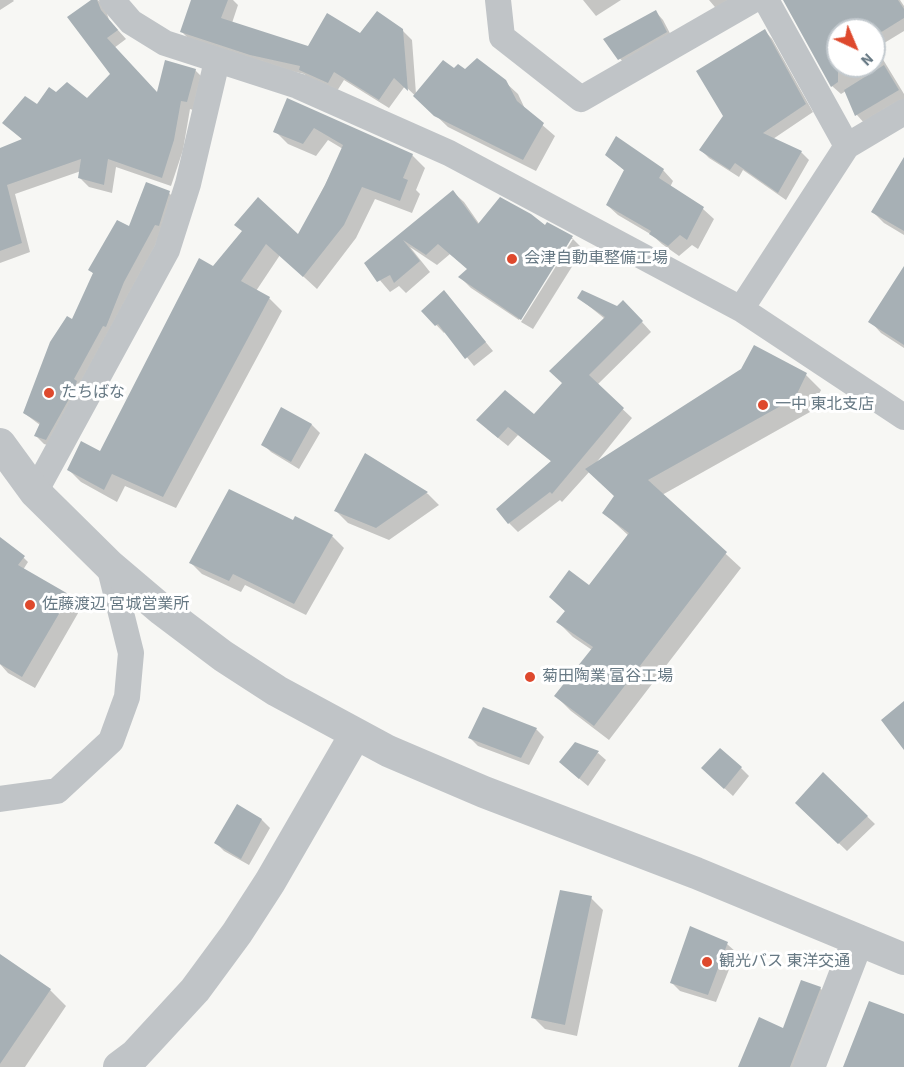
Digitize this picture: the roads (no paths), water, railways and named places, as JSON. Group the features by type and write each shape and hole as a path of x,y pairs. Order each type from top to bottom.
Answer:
{"street":[{"path":"112,0 131,22 165,43 298,86 449,153 741,309 904,417"},
{"path":"498,0 502,37 581,99 753,0"},
{"path":"766,0 847,146"},
{"path":"35,492 167,250 188,184 218,61"},
{"path":"741,309 847,146 904,112"},
{"path":"0,444 35,492 109,565 162,610 223,656 277,691 388,751 484,792 696,873 904,959"},
{"path":"0,799 57,791 111,741 127,697 131,653 109,565"},
{"path":"119,1067 135,1054 195,990 237,933 270,882 355,735"},
{"path":"809,1067 858,940"}],"place":[{"name":"会津自動車整備工場","path":"512,259"},
{"name":"たちばな","path":"49,393"},
{"name":"一中 東北支店","path":"763,405"},
{"name":"佐藤渡辺 宮城営業所","path":"30,605"},
{"name":"菊田陶業 富谷工場","path":"530,677"},
{"name":"観光バス 東洋交通","path":"707,962"}]}
